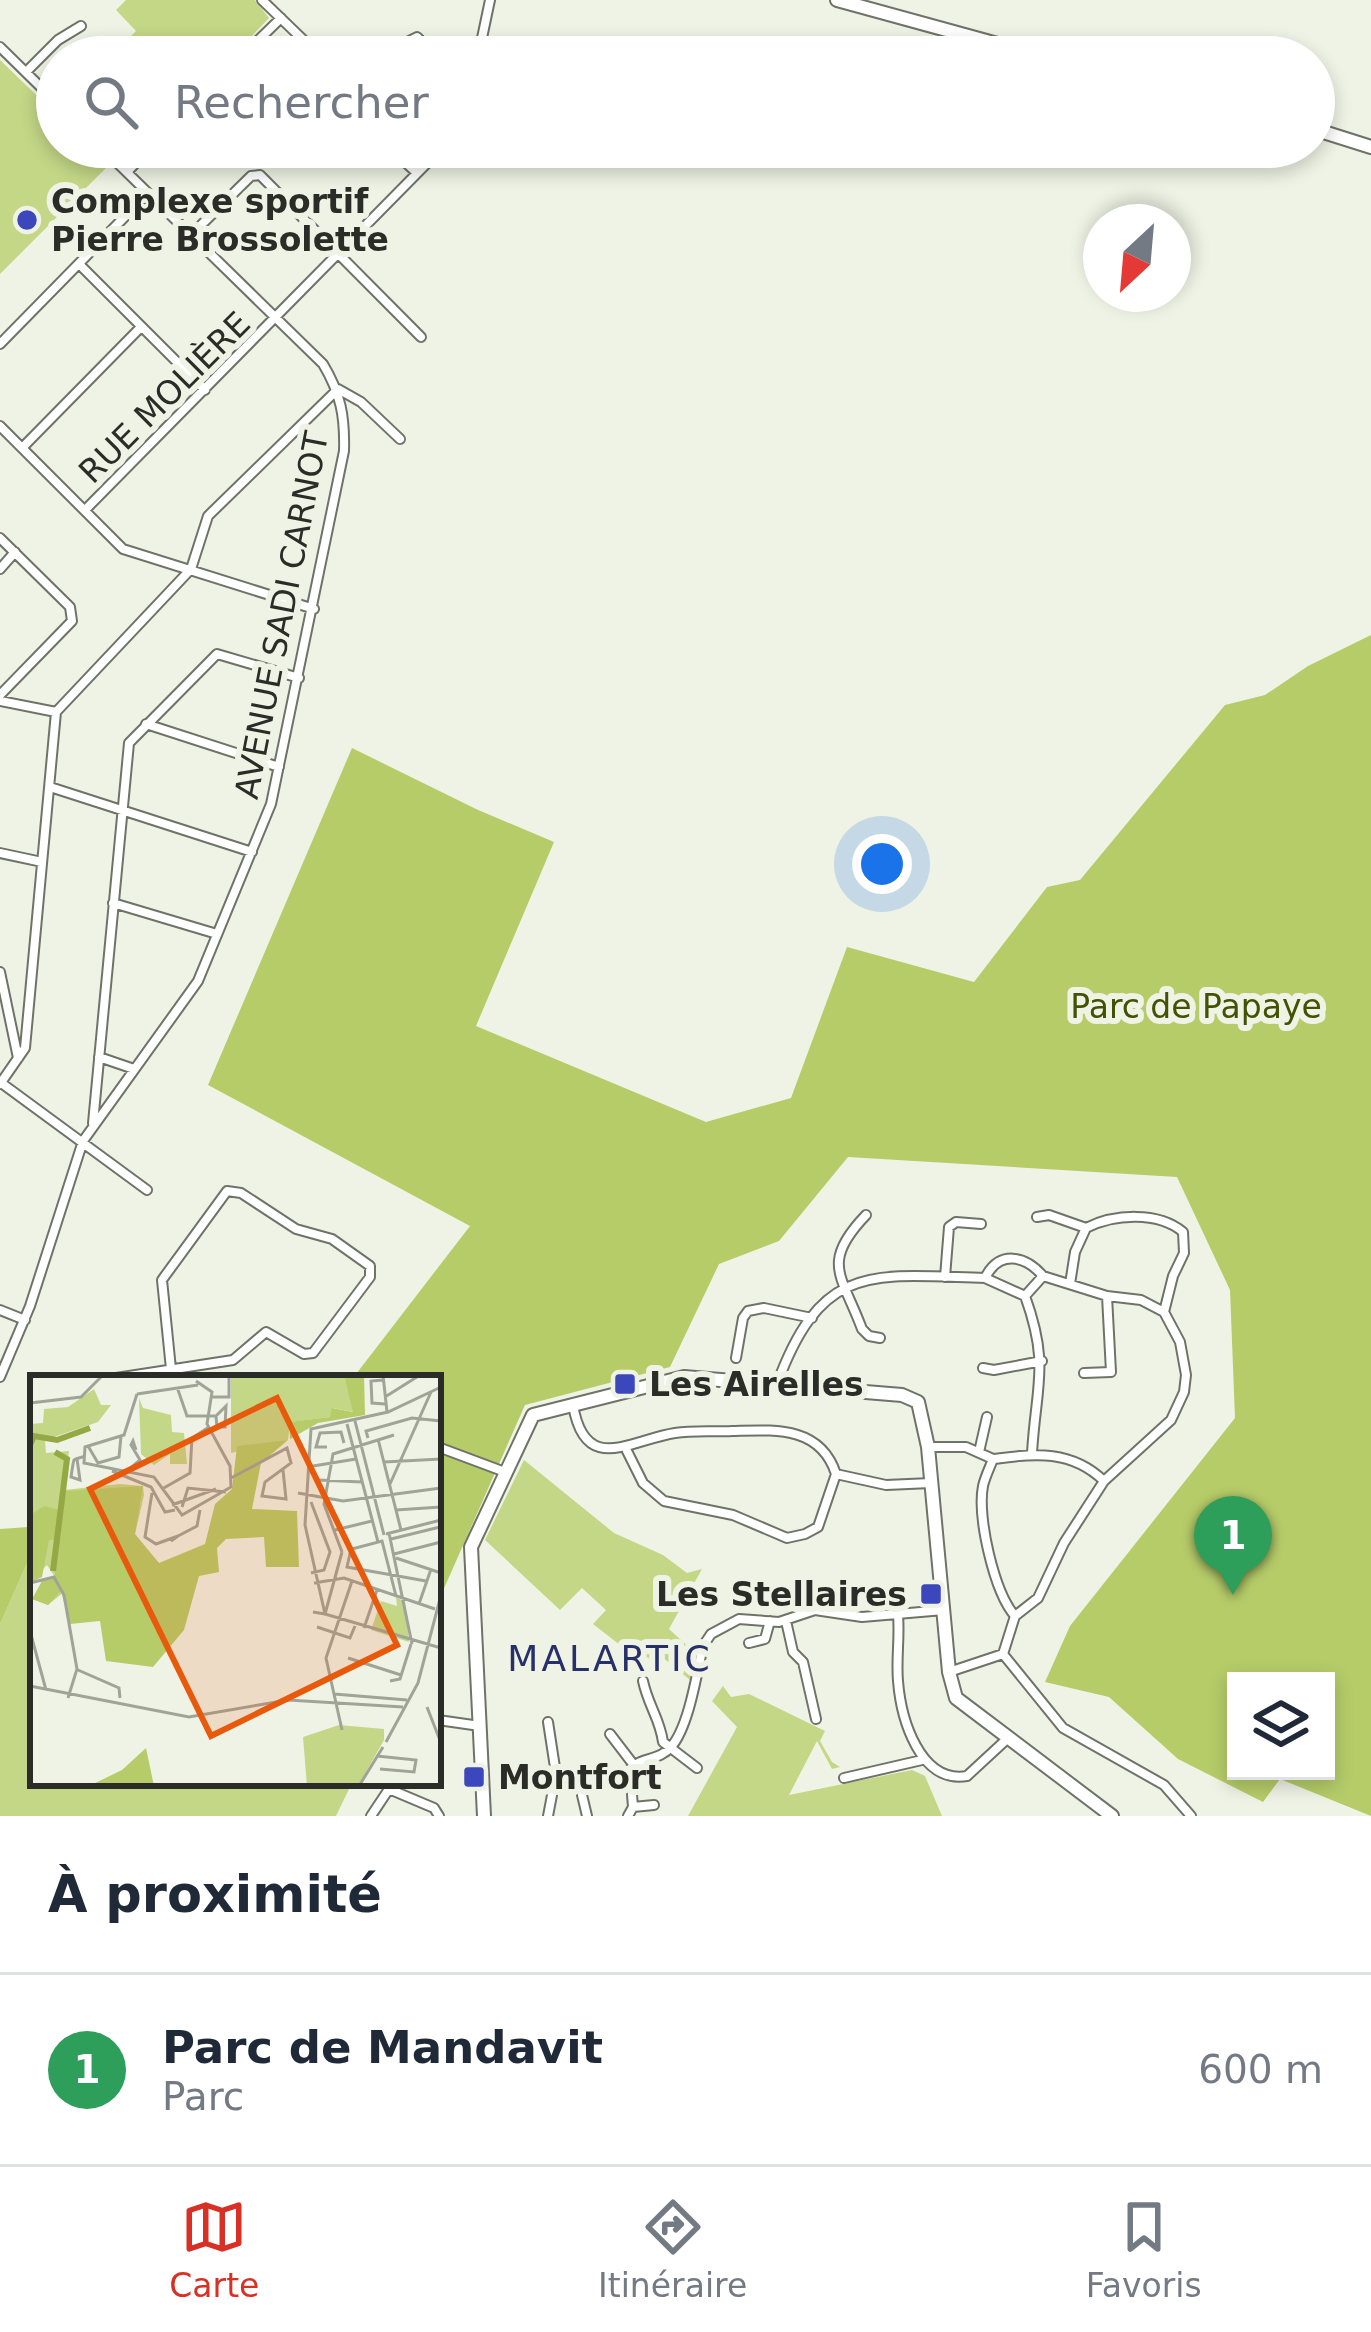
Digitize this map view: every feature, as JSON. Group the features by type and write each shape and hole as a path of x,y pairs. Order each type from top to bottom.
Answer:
{"street":[{"path":"262,0 299,36"},
{"path":"482,36 490,0"},
{"path":"837,0 968,36"},
{"path":"263,36 281,18"},
{"path":"65,36 81,26"},
{"path":"0,47 36,82"},
{"path":"26,72 36,62"},
{"path":"1335,136 1371,147"},
{"name":"AVENUE SADI CARNOT","path":"0,1377 25,1320 82,1141 198,981 271,804 344,452 345,417 338,389 323,364 123,168"},
{"path":"127,172 131,168"},
{"path":"412,168 417,173"},
{"name":"RUE MOLIÈRE","path":"86,510 422,168"},
{"path":"191,236 255,174 421,338"},
{"path":"0,344 148,193"},
{"path":"79,264 205,390"},
{"path":"22,448 140,328"},
{"path":"147,1190 0,1083 25,1048 56,712 191,569 208,516 338,389 361,402 400,439"},
{"path":"0,426 123,549 314,609"},
{"path":"0,538 70,607 72,621 0,698 56,712"},
{"path":"0,568 15,552"},
{"path":"93,1125 129,743 217,654 298,678"},
{"path":"146,724 279,766"},
{"path":"50,787 251,852"},
{"path":"0,854 42,862"},
{"path":"113,903 217,934"},
{"path":"0,972 18,1058"},
{"path":"99,1058 134,1069"},
{"path":"134,1375 233,1360 266,1332 304,1354 313,1353 370,1277 370,1266 332,1239 296,1229 241,1193 226,1191 162,1280 171,1369"},
{"path":"866,1215 844,1238 837,1262 862,1329 880,1339"},
{"path":"1037,1217 1049,1215 1086,1228 1109,1219 1150,1218 1183,1232 1184,1253 1164,1312"},
{"path":"944,1277 950,1227 956,1222 981,1224"},
{"path":"1070,1284 1075,1252 1086,1228"},
{"path":"985,1279 993,1265 1007,1257 1028,1263 1043,1276 1108,1296 1141,1300 1164,1312 1185,1363 1179,1407 1160,1432 1104,1480 1064,1543 1038,1598 1016,1616 1003,1654"},
{"path":"1025,1296 1043,1276"},
{"path":"777,1385 812,1318 845,1287 865,1278 985,1279 1025,1296 1039,1334 1042,1361 1032,1453"},
{"path":"1084,1373 1111,1372 1108,1296"},
{"path":"736,1358 742,1318 748,1311 764,1308 812,1318"},
{"path":"0,1310 25,1320"},
{"path":"983,1368 1042,1361"},
{"path":"484,1816 471,1547 533,1415 684,1377 915,1399 923,1412 928,1447 949,1672 956,1698 1109,1815"},
{"path":"572,1403 585,1439 596,1445 627,1450 673,1433 787,1430 811,1441 833,1464 836,1474 818,1527 787,1538 733,1515 664,1501 643,1483 627,1450"},
{"path":"979,1452 987,1417"},
{"path":"928,1447 957,1445 993,1459 1032,1453 1083,1462 1104,1480"},
{"path":"441,1448 506,1473"},
{"path":"993,1459 982,1492 990,1560 998,1591 1016,1616"},
{"path":"836,1474 886,1485 931,1483"},
{"path":"633,1764 654,1759 676,1741 707,1639 739,1619 786,1621 815,1610 845,1616 945,1610"},
{"path":"898,1615 899,1691 922,1760 947,1777 967,1776 1007,1739"},
{"path":"749,1643 765,1640 770,1621"},
{"path":"786,1621 793,1652 803,1662 816,1719"},
{"path":"949,1672 1003,1654"},
{"path":"1003,1654 1063,1728 1164,1785 1190,1816"},
{"path":"644,1681 648,1708 660,1724 663,1742 697,1768"},
{"path":"441,1720 479,1726"},
{"path":"548,1722 556,1774 548,1816"},
{"path":"610,1734 633,1764"},
{"path":"844,1778 922,1760"},
{"path":"633,1764 628,1778 631,1811 655,1805"},
{"path":"371,1816 389,1789 434,1808 440,1816"},
{"path":"582,1795 586,1816"}],"green space":[{"path":"126,0 255,0 269,18 252,36 131,36 136,31 116,10"},
{"name":"Complexe sportif Pierre Brossolette","path":"0,60 36,95 36,168 106,168 0,274"},
{"name":"Parc de Papaye","path":"1371,635 1371,1816 1282,1780 1335,1780 1335,1672 1227,1672 1227,1780 1279,1780 1263,1802 1178,1759 1109,1697 1045,1682 1070,1626 1235,1418 1230,1290 1177,1177 848,1157 779,1241 719,1264 670,1367 525,1405 441,1595 441,1375 355,1375 470,1226 208,1085 352,748 554,842 476,1026 706,1122 791,1098 847,947 974,982 1047,887 1080,880 1225,705 1265,695 1308,666"},
{"path":"524,1460 614,1533 663,1555 687,1573 702,1569 669,1629 693,1651 690,1680 661,1656 654,1662 634,1648 629,1652 593,1624 606,1610 582,1588 560,1610 485,1540"},
{"path":"30,1528 30,1557 0,1624 0,1529"},
{"path":"30,1557 30,1786 351,1786 336,1816 0,1816 0,1624"},
{"path":"723,1686 731,1697 749,1694 825,1731 820,1741 840,1767 832,1769 817,1741 789,1795 912,1770 925,1776 942,1816 688,1816 737,1727 712,1701"}],"place":[{"name":"Complexe sportif Pierre Brossolette","path":"27,220"},
{"name":"Les Airelles","path":"625,1384"},
{"name":"Les Stellaires","path":"931,1594"},
{"name":"Parc de Mandavit","path":"1233,1595"},
{"name":"Montfort","path":"474,1777"}],"district":[{"name":"MALARTIC","path":"610,1658"}]}
